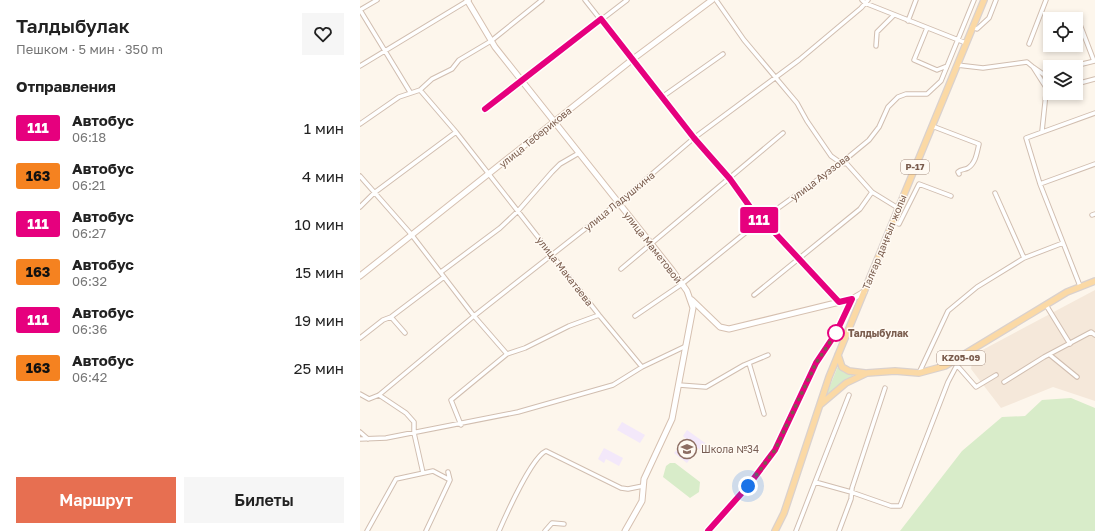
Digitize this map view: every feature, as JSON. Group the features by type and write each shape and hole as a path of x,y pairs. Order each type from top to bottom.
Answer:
{"main road":[{"name":"Талғар даңғыл жолы","path":"775,531 784,513 838,355 984,0"},
{"name":"KZ05-09","path":"820,405 846,383 867,373 895,371 919,373 956,364 1067,292 1095,281"},
{"path":"838,355 842,367 849,371 867,373"}],"street":[{"path":"377,0 360,10 410,92"},
{"path":"360,66 467,0"},
{"name":"улица Маметовой","path":"467,0 491,41 522,82 682,284 690,298 693,308 680,384 670,424 644,479 642,502 625,531"},
{"path":"360,124 399,96 420,90 432,79 452,70 458,60 491,41 542,0"},
{"path":"585,0 694,138 730,179 760,221 775,233 839,302"},
{"path":"485,109 627,0"},
{"name":"улица Теберикова","path":"360,276 553,121 712,0"},
{"path":"716,0 744,40 797,103 807,121 831,156 841,163 847,164 872,192 898,208"},
{"path":"862,0 908,21 966,43"},
{"path":"908,21 916,0"},
{"name":"улица Ауэзова","path":"635,316 682,284 760,221 841,163 869,140 892,101 906,94 927,94 940,81 959,40 974,0"},
{"path":"972,27 977,29 985,22 996,0"},
{"path":"1029,44 1046,0"},
{"name":"улица Ладушкина","path":"360,394 369,400 379,395 474,316 618,204 694,138 799,60 867,2"},
{"path":"876,46 877,32 894,15"},
{"path":"968,15 976,19"},
{"path":"927,28 914,60 937,70 947,66"},
{"path":"1083,32 1094,61 1083,64"},
{"path":"662,96 722,54"},
{"path":"957,65 983,68 1027,62 1043,74"},
{"path":"1033,67 1043,81"},
{"path":"1083,82 1095,79"},
{"name":"улица Макатаева","path":"420,90 490,173 551,255 642,367"},
{"path":"1042,131 1047,100"},
{"path":"1080,286 1040,184 1026,138 1095,113"},
{"path":"932,126 979,144 974,162 967,168 960,170 958,172 959,174"},
{"path":"360,207 374,193 456,132"},
{"path":"621,269 783,133"},
{"path":"441,272 500,228 518,211 560,164 579,153"},
{"path":"1040,184 1095,164"},
{"path":"360,176 411,234 474,316 507,354"},
{"path":"892,222 899,224 919,184 951,196"},
{"path":"754,295 860,209 872,192"},
{"path":"995,193 1024,258"},
{"path":"919,373 948,310 977,287 1024,258 1063,243"},
{"path":"360,338 383,320 391,317 444,277"},
{"path":"690,298 720,327 729,329 852,299 864,292"},
{"path":"708,531 748,486 775,450 816,363 836,333 852,299"},
{"path":"1046,305 1070,344"},
{"path":"460,425 451,400 507,354 525,348 569,326 599,315"},
{"path":"391,317 405,333"},
{"path":"1004,382 1044,357 1091,332 1095,335"},
{"path":"360,438 368,439 414,433 460,425 518,412 613,385 642,367 686,346"},
{"path":"680,384 706,387 749,363 768,355"},
{"path":"1050,355 1077,377"},
{"path":"749,363 764,414"},
{"path":"815,482 892,506 900,506 956,364 976,387 996,375"},
{"path":"839,531 851,500 851,492 885,388"},
{"path":"379,395 406,413 414,422 414,433 423,473"},
{"path":"796,531 849,395"},
{"path":"360,432 368,439"},
{"path":"500,531 509,509 535,462 542,453 546,451 621,488 628,489 643,486"},
{"path":"367,531 396,479 433,471 450,480"},
{"path":"426,531 450,480 448,472"},
{"path":"545,531 552,523 564,524"}],"shaded area":[{"path":"1095,290 1095,401 1053,387 1001,408 971,369 973,355"},
{"path":"622,422 645,435 640,443 617,430"},
{"path":"687,430 712,448 707,454 696,447 687,463 674,453 682,444 684,445 688,441 683,436"},
{"path":"604,448 623,458 619,466 606,459 604,463 598,459"}],"green space":[{"path":"838,366 843,372 853,375 825,398"},
{"path":"1071,398 1095,408 1095,531 900,531 962,451 1002,417 1025,416 1042,400"},
{"path":"670,463 675,463 700,482 699,492 690,498 663,477 666,466"}],"bus line":[{"name":"111","path":"485,109 522,82 601,19 694,138 730,179 760,221 775,233 798,259 824,284 839,302 852,299 846,316 816,363 775,450 748,486 708,531"}],"place":[{"name":"Талдыбулак","path":"836,333"},
{"name":"Школа №34","path":"687,449"}],"route":[{"path":"748,486 775,450 816,363 836,333"}]}
